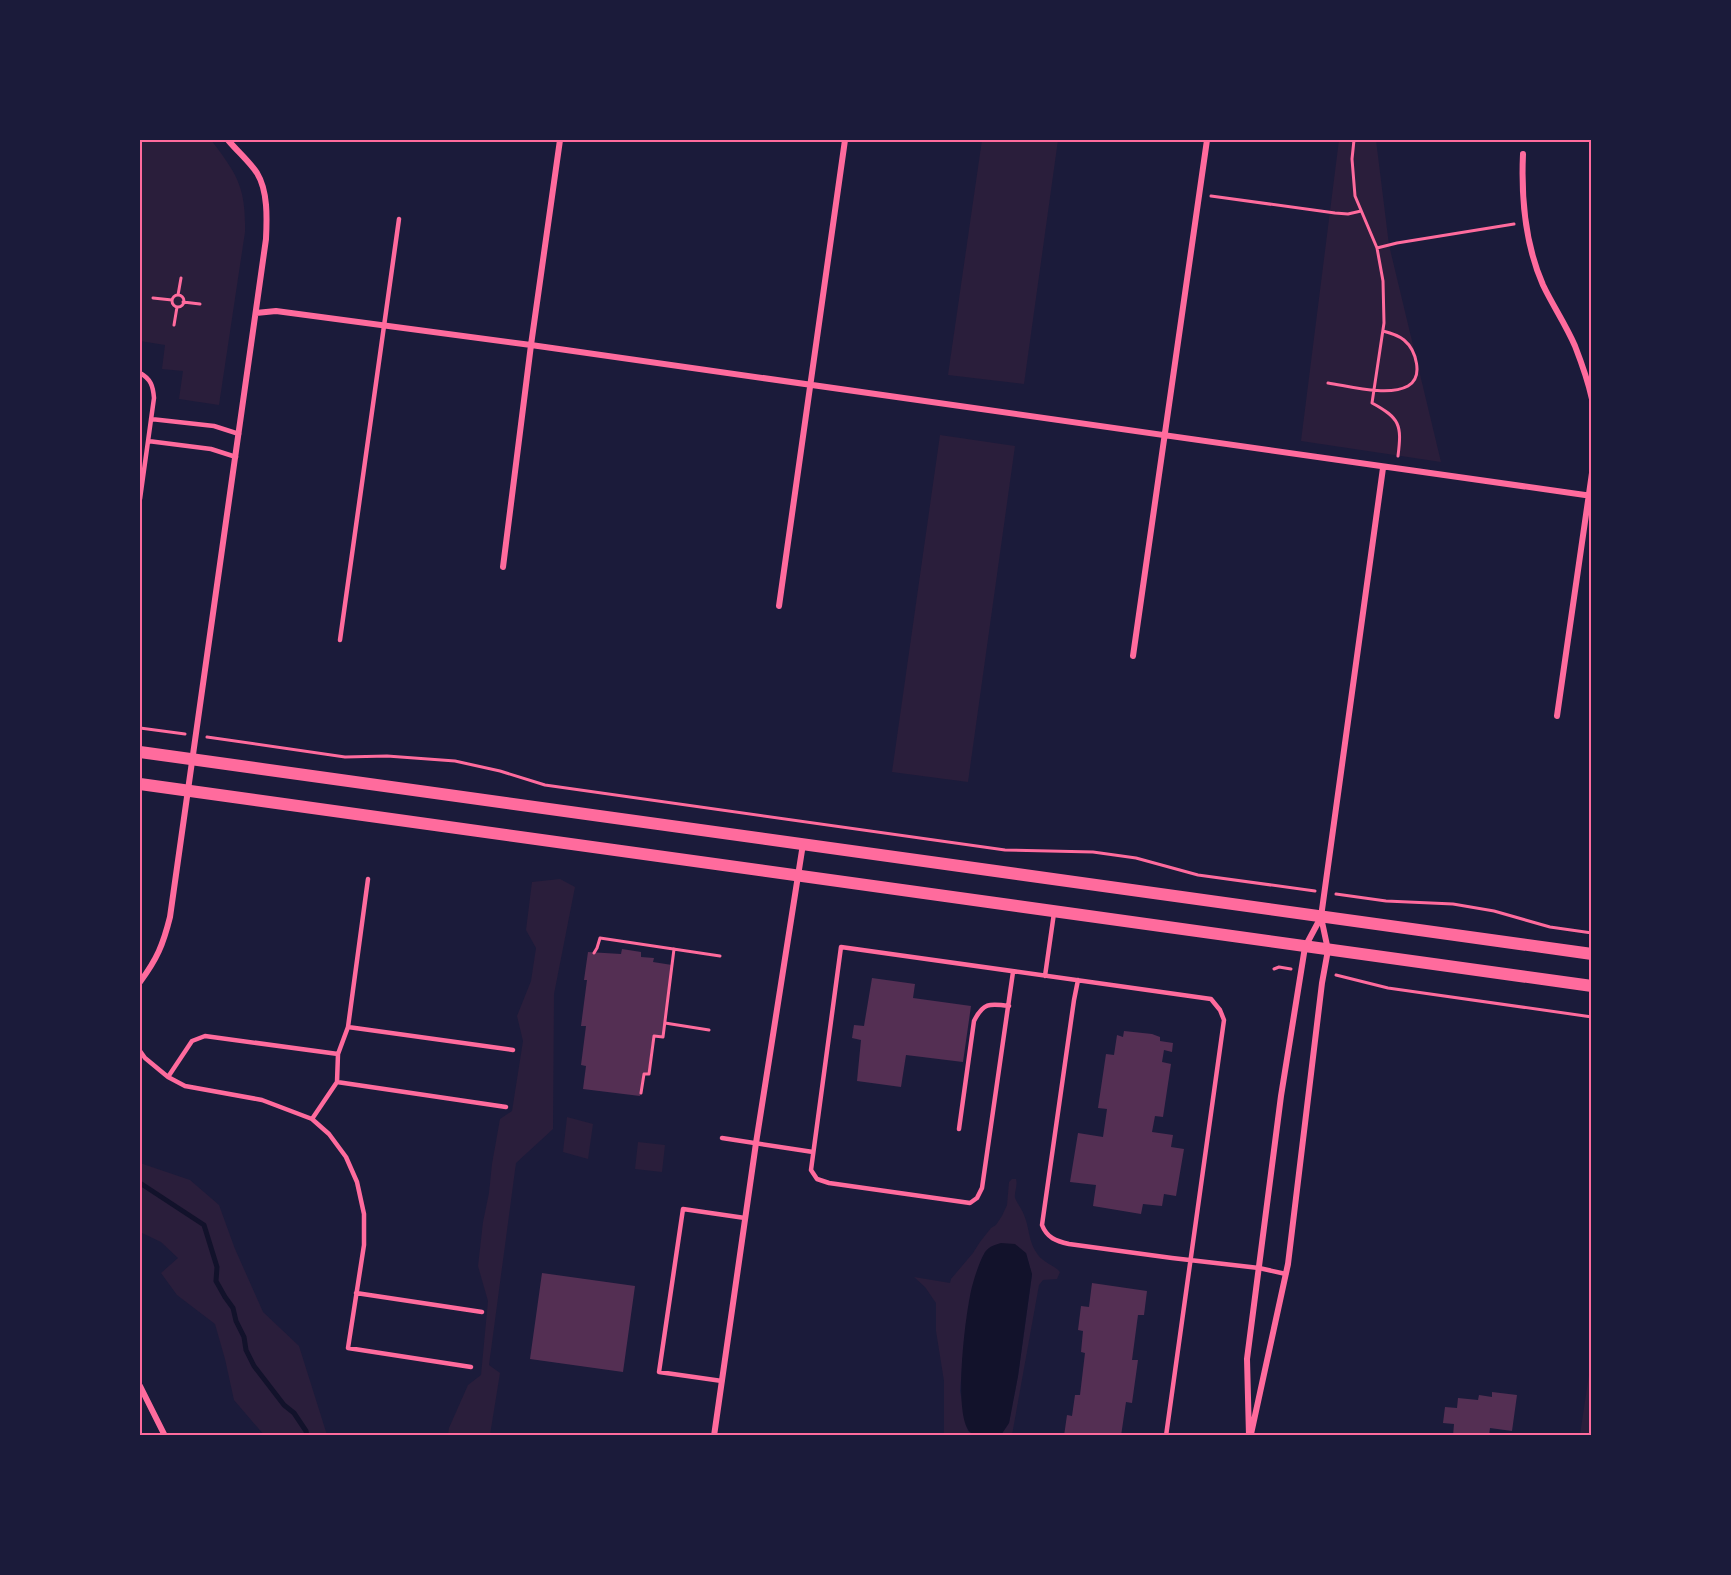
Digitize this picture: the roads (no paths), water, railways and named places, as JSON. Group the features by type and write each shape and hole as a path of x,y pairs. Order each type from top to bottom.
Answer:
{"main road":[{"path":"140,752 1592,954"},
{"path":"140,784 1592,986"}],"street":[{"path":"140,982 154,963 164,942 170,917 266,239 267,216 264,194 257,173 228,140"},
{"path":"503,567 560,140"},
{"path":"779,606 845,140"},
{"path":"1133,656 1207,140"},
{"path":"1523,154 1522,186 1532,251 1542,283 1574,345 1586,375 1592,399"},
{"path":"256,313 276,311 531,345 1590,496"},
{"path":"1250,1436 1286,1274 1328,950 1321,917 1383,468"},
{"path":"1557,716 1592,473"},
{"path":"714,1436 756,1143 803,843"},
{"path":"1250,1436 1247,1359 1281,1096 1305,947 1321,917"},
{"path":"140,1386 165,1436"}],"lane":[{"path":"340,640 399,219"},
{"path":"140,373 146,376 153,385 154,398 140,499"},
{"path":"151,418 214,426 239,434"},
{"path":"148,441 211,449 236,457"},
{"path":"312,1119 337,1082 338,1054 348,1028 368,879"},
{"path":"1045,976 1054,912"},
{"path":"1013,972 982,1188 977,1198 970,1203 829,1183 817,1179 811,1170 841,947 1211,999 1220,1010 1224,1020 1166,1436"},
{"path":"1078,980 1042,1225 1045,1233 1054,1240 1069,1244 1259,1268 1286,1274"},
{"path":"959,1129 974,1022 986,1005 1009,1006"},
{"path":"348,1028 513,1050"},
{"path":"168,1077 192,1041 205,1036 338,1054"},
{"path":"140,1051 168,1077 185,1086 262,1100 312,1119 329,1134 346,1157 357,1182 364,1214 364,1245 348,1348 471,1367"},
{"path":"337,1082 506,1107"},
{"path":"722,1138 813,1152"},
{"path":"722,1381 659,1372 683,1209 745,1218"},
{"path":"357,1293 482,1312"}],"waterway":[{"path":"140,1183 204,1225 217,1267 216,1281 233,1308 236,1321 244,1337 246,1350 254,1366 284,1405 294,1413 307,1436"}]}
